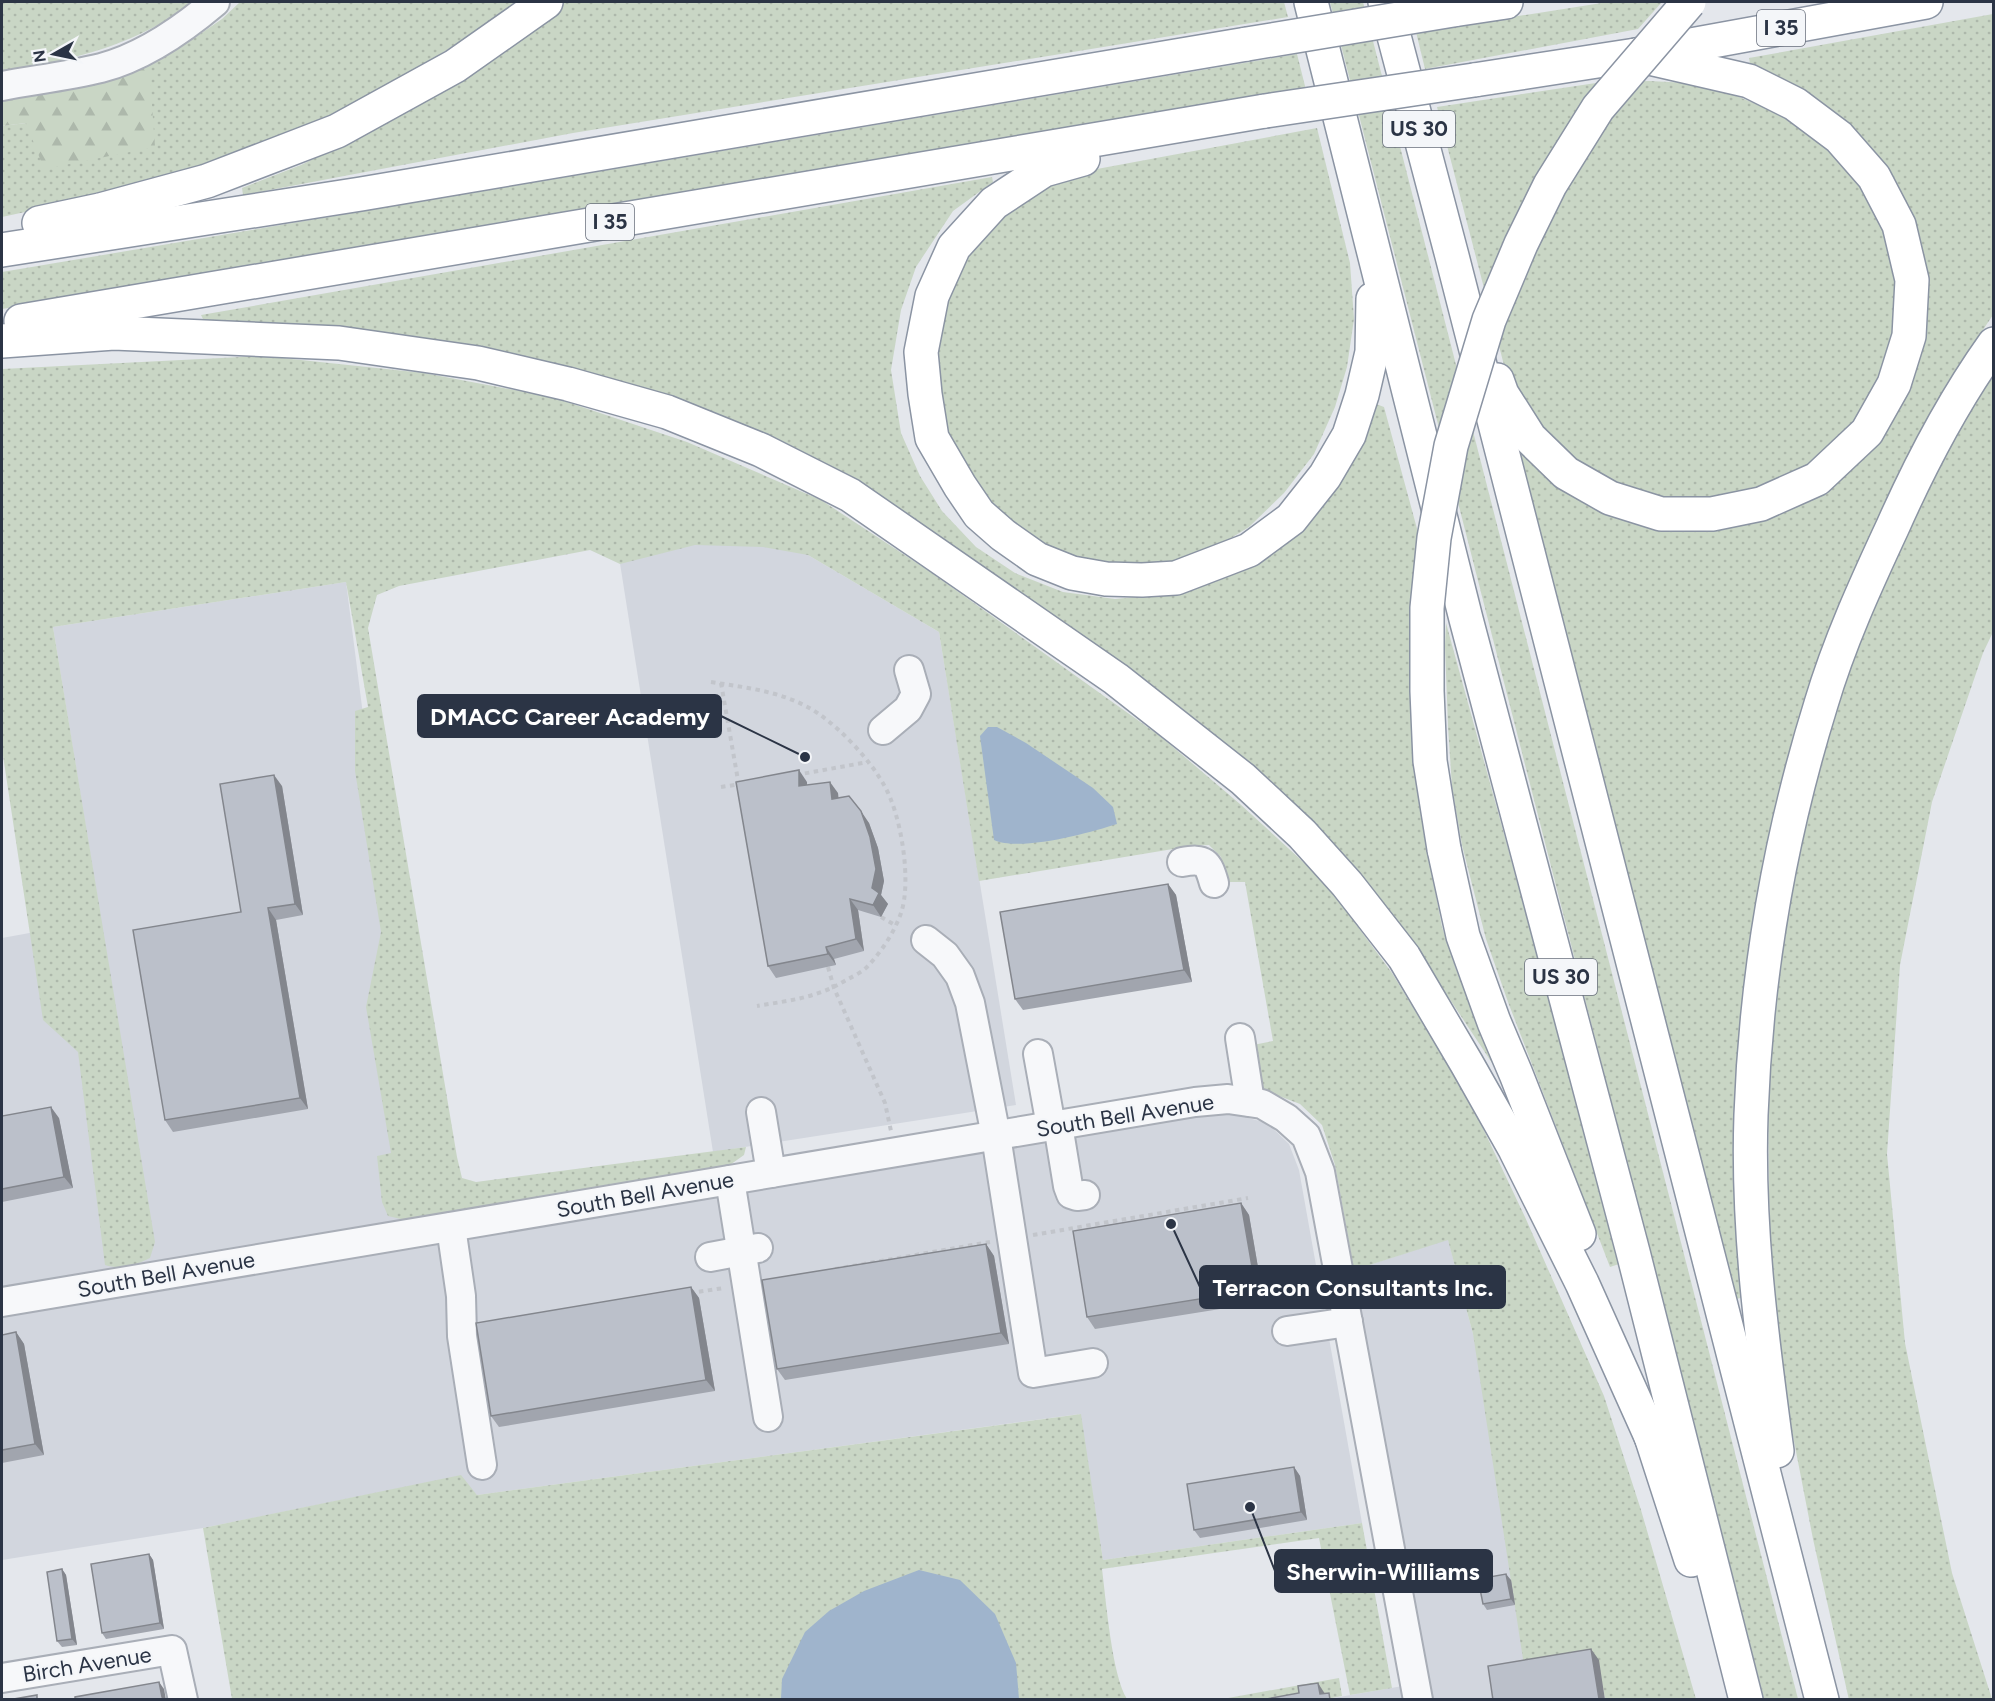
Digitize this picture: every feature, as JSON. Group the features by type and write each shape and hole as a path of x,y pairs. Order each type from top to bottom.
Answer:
{"highway":[{"path":"2,231 100,210 207,181 337,130 455,66 546,2"},
{"name":"US 30","path":"1311,2 1466,619 1642,1286 1746,1700"},
{"name":"US 30","path":"1385,2 1822,1700"},
{"path":"2,250 361,194 1506,2"},
{"path":"1689,2 1598,108 1550,185 1521,244 1489,320 1451,446 1434,538 1427,608 1427,692 1430,761 1444,849 1463,936 1494,1022 1596,1278 1653,1442 1734,1700"},
{"name":"I 35","path":"2,324 1265,111 1636,55 1926,2"},
{"path":"1452,256 1502,394 1530,438 1566,473 1610,498 1662,514 1712,514 1761,504 1818,478 1867,432 1894,384 1910,336 1912,280 1899,225 1874,177 1839,136 1795,104 1749,81 1636,55"},
{"path":"1219,119 1044,170 994,203 954,247 932,296 921,352 932,438 979,514 1003,535 1037,558 1072,573 1106,579 1176,578 1249,550 1291,519 1325,476 1348,435 1362,395 1372,352 1374,255"},
{"path":"2,341 114,333 339,343 478,363 568,384 667,412 761,450 850,495 1116,679 1243,779 1302,834 1347,884 1404,957 1515,1149 1582,1283 1653,1442"},
{"path":"1829,1700 1778,1461 1762,1340 1752,1202 1751,1117 1756,1037 1767,943 1788,829 1821,703 1858,602 1913,481 1970,377 1994,344"}],"street":[{"path":"2,86 102,67 148,49 192,21 215,2"},
{"path":"883,730 908,709 916,694 909,670"},
{"path":"1182,861 1192,860 1206,863 1210,867 1214,883"},
{"path":"926,940 945,956 960,976 970,1003 996,1136 1033,1373 1093,1363"},
{"path":"1240,1038 1250,1102"},
{"path":"1038,1054 1068,1186 1071,1194 1085,1195"},
{"name":"South Bell Avenue","path":"2,1302 1195,1102 1228,1099 1262,1104 1286,1118 1306,1136 1320,1172 1418,1700"},
{"path":"761,1112 771,1173"},
{"path":"730,1180 750,1249 747,1284 771,1416"},
{"path":"451,1227 460,1296 462,1336 482,1465"},
{"path":"710,1257 750,1249"},
{"path":"1287,1331 1348,1322"},
{"name":"Birch Avenue","path":"2,1678 172,1650 183,1700"}],"path":[{"path":"711,682 788,697 820,714 862,753 885,786 898,822 906,866 902,912 887,942 866,968 834,988 813,997 757,1006"},
{"path":"721,683 739,790"},
{"path":"786,776 868,762"},
{"path":"722,787 750,782"},
{"path":"881,917 895,925"},
{"path":"828,967 834,988 885,1103 895,1152"},
{"path":"690,1293 747,1284"}],"shaded area":[{"path":"607,481 808,555 939,632 1016,1105 713,1152"},
{"path":"346,582 431,1245 1226,1112 1267,1123 1289,1144 1299,1170 1362,1523 1103,1560 1080,1414 477,1495 459,1476 203,1528 2,1560 2,938 101,920 53,627"},
{"path":"1448,1239 1473,1334 1599,1661 1605,1699 1322,1700 1426,1682 1354,1270"}],"green space":[{"path":"2,2 193,2 158,25 121,42 62,60 2,73"},
{"path":"240,2 516,2 495,19 398,81 269,145 154,184 2,217 2,126 26,123 149,64 184,45 222,19"},
{"path":"563,2 1284,2 1288,17 573,133 243,195 242,188 301,165 372,130 535,26"},
{"path":"1330,2 1363,2 1798,1699 1764,1699"},
{"path":"1608,2 1662,2 1638,29 1425,69 1416,32"},
{"path":"1993,14 1993,315 1947,383 1900,469 1855,568 1828,635 1781,787 1746,969 1742,1032 1745,1297 1736,1299 1515,447 1704,529 1893,416 1907,205 1751,69 1749,58"},
{"path":"1297,54 1306,90 2,309 2,272"},
{"path":"149,64 155,147 44,169 26,123 2,126 2,97"},
{"path":"1649,81 1689,83 1734,95 1783,115 1824,142 1854,173 1876,209 1892,255 1898,299 1893,346 1873,394 1846,433 1817,460 1782,481 1740,497 1682,502 1637,493 1594,474 1560,448 1530,415 1505,369 1437,107 1596,83"},
{"path":"1317,128 1350,263 1354,319 1347,367 1335,407 1314,454 1284,493 1249,527 1205,554 1166,568 1123,573 1038,552 936,446 938,289 1006,205 1070,174"},
{"path":"992,177 993,182 953,211 916,267 901,310 891,370 901,433 920,476 942,511 976,547 1015,573 1063,592 1115,599 1175,593 1220,580 1262,553 1371,402 1384,407 1419,536 1410,645 1411,713 1418,789 1428,853 1442,927 1457,972 1498,1072 1400,929 1330,845 727,424 206,325 201,315"},
{"path":"263,356 424,373 552,397 687,442 821,500 929,571 1160,736 1240,804 1324,881 1392,973 1469,1099 1525,1217 1604,1396 1641,1510 1696,1699 1605,1699 1598,1661 1525,1672 1473,1334 1448,1240 1354,1270 1335,1165 1322,1125 1300,1104 1261,1089 1253,1045 1273,1041 1245,882 1225,882 1221,857 1209,845 979,881 939,632 808,555 763,547 695,545 620,564 590,550 399,586 377,595 368,628 462,1178 476,1182 746,1147 744,1155 727,1167 405,1220 388,1216 382,1202 377,1156 391,1153 366,1007 381,932 355,771 355,711 368,707 346,582 53,627 155,1242 150,1258 145,1261 123,1267 105,1265 78,1052 43,1020 2,749 2,369"},
{"path":"1993,367 1993,632 1983,653 1932,802 1900,965 1887,1154 1905,1343 1952,1573 1992,1699 1849,1700 1813,1539 1786,1400 1773,1297 1768,1084 1775,1005 1792,880 1815,776 1858,637 1907,518"},
{"path":"1446,623 1622,1263 1610,1267 1508,1002 1486,939 1462,845 1452,787 1445,646"},
{"path":"1081,1414 1103,1560 1362,1523 1392,1688 1350,1695 1319,1538 1102,1569 1117,1673 1127,1699 232,1699 203,1528 461,1475 477,1495"},
{"path":"1339,1678 1342,1696 1322,1700 1217,1700"}],"water":[{"path":"988,727 997,727 1026,743 1093,788 1113,807 1117,824 1037,843 1020,844 994,840 980,736"},
{"path":"919,1570 960,1580 995,1614 1016,1663 1019,1699 781,1699 782,1679 805,1632 829,1611 864,1591"}],"building":[{"path":"799,770 799,786 830,782 832,799 849,796 861,811 870,837 876,869 872,888 879,893 873,905 850,899 856,939 826,947 828,954 768,966 736,782"},
{"path":"274,775 295,904 268,908 300,1098 165,1120 133,930 241,912 220,784"},
{"path":"1168,884 1184,970 1015,999 1000,912"},
{"path":"51,1107 64,1177 2,1189 2,1116"},
{"path":"1241,1203 1256,1290 1087,1317 1073,1231"},
{"path":"986,1244 1001,1333 777,1369 762,1280"},
{"path":"691,1287 706,1380 491,1416 476,1323"},
{"path":"16,1332 35,1444 2,1450 2,1335"},
{"path":"1294,1467 1301,1512 1194,1530 1187,1484"},
{"path":"149,1554 160,1623 102,1633 91,1564"},
{"path":"62,1569 72,1639 57,1641 47,1572"},
{"path":"1506,1574 1511,1599 1483,1604 1478,1579"},
{"path":"1591,1649 1599,1699 1493,1700 1488,1666"},
{"path":"159,1682 164,1700 75,1700 75,1697"},
{"path":"1318,1683 1320,1694 1329,1693 1330,1700 1261,1700 1299,1693 1298,1686"},
{"path":"37,1695 37,1700 8,1700"}],"place":[{"name":"DMACC Career Academy","path":"805,757"},
{"name":"Terracon Consultants Inc.","path":"1171,1224"},
{"name":"Sherwin-Williams","path":"1250,1507"}]}
